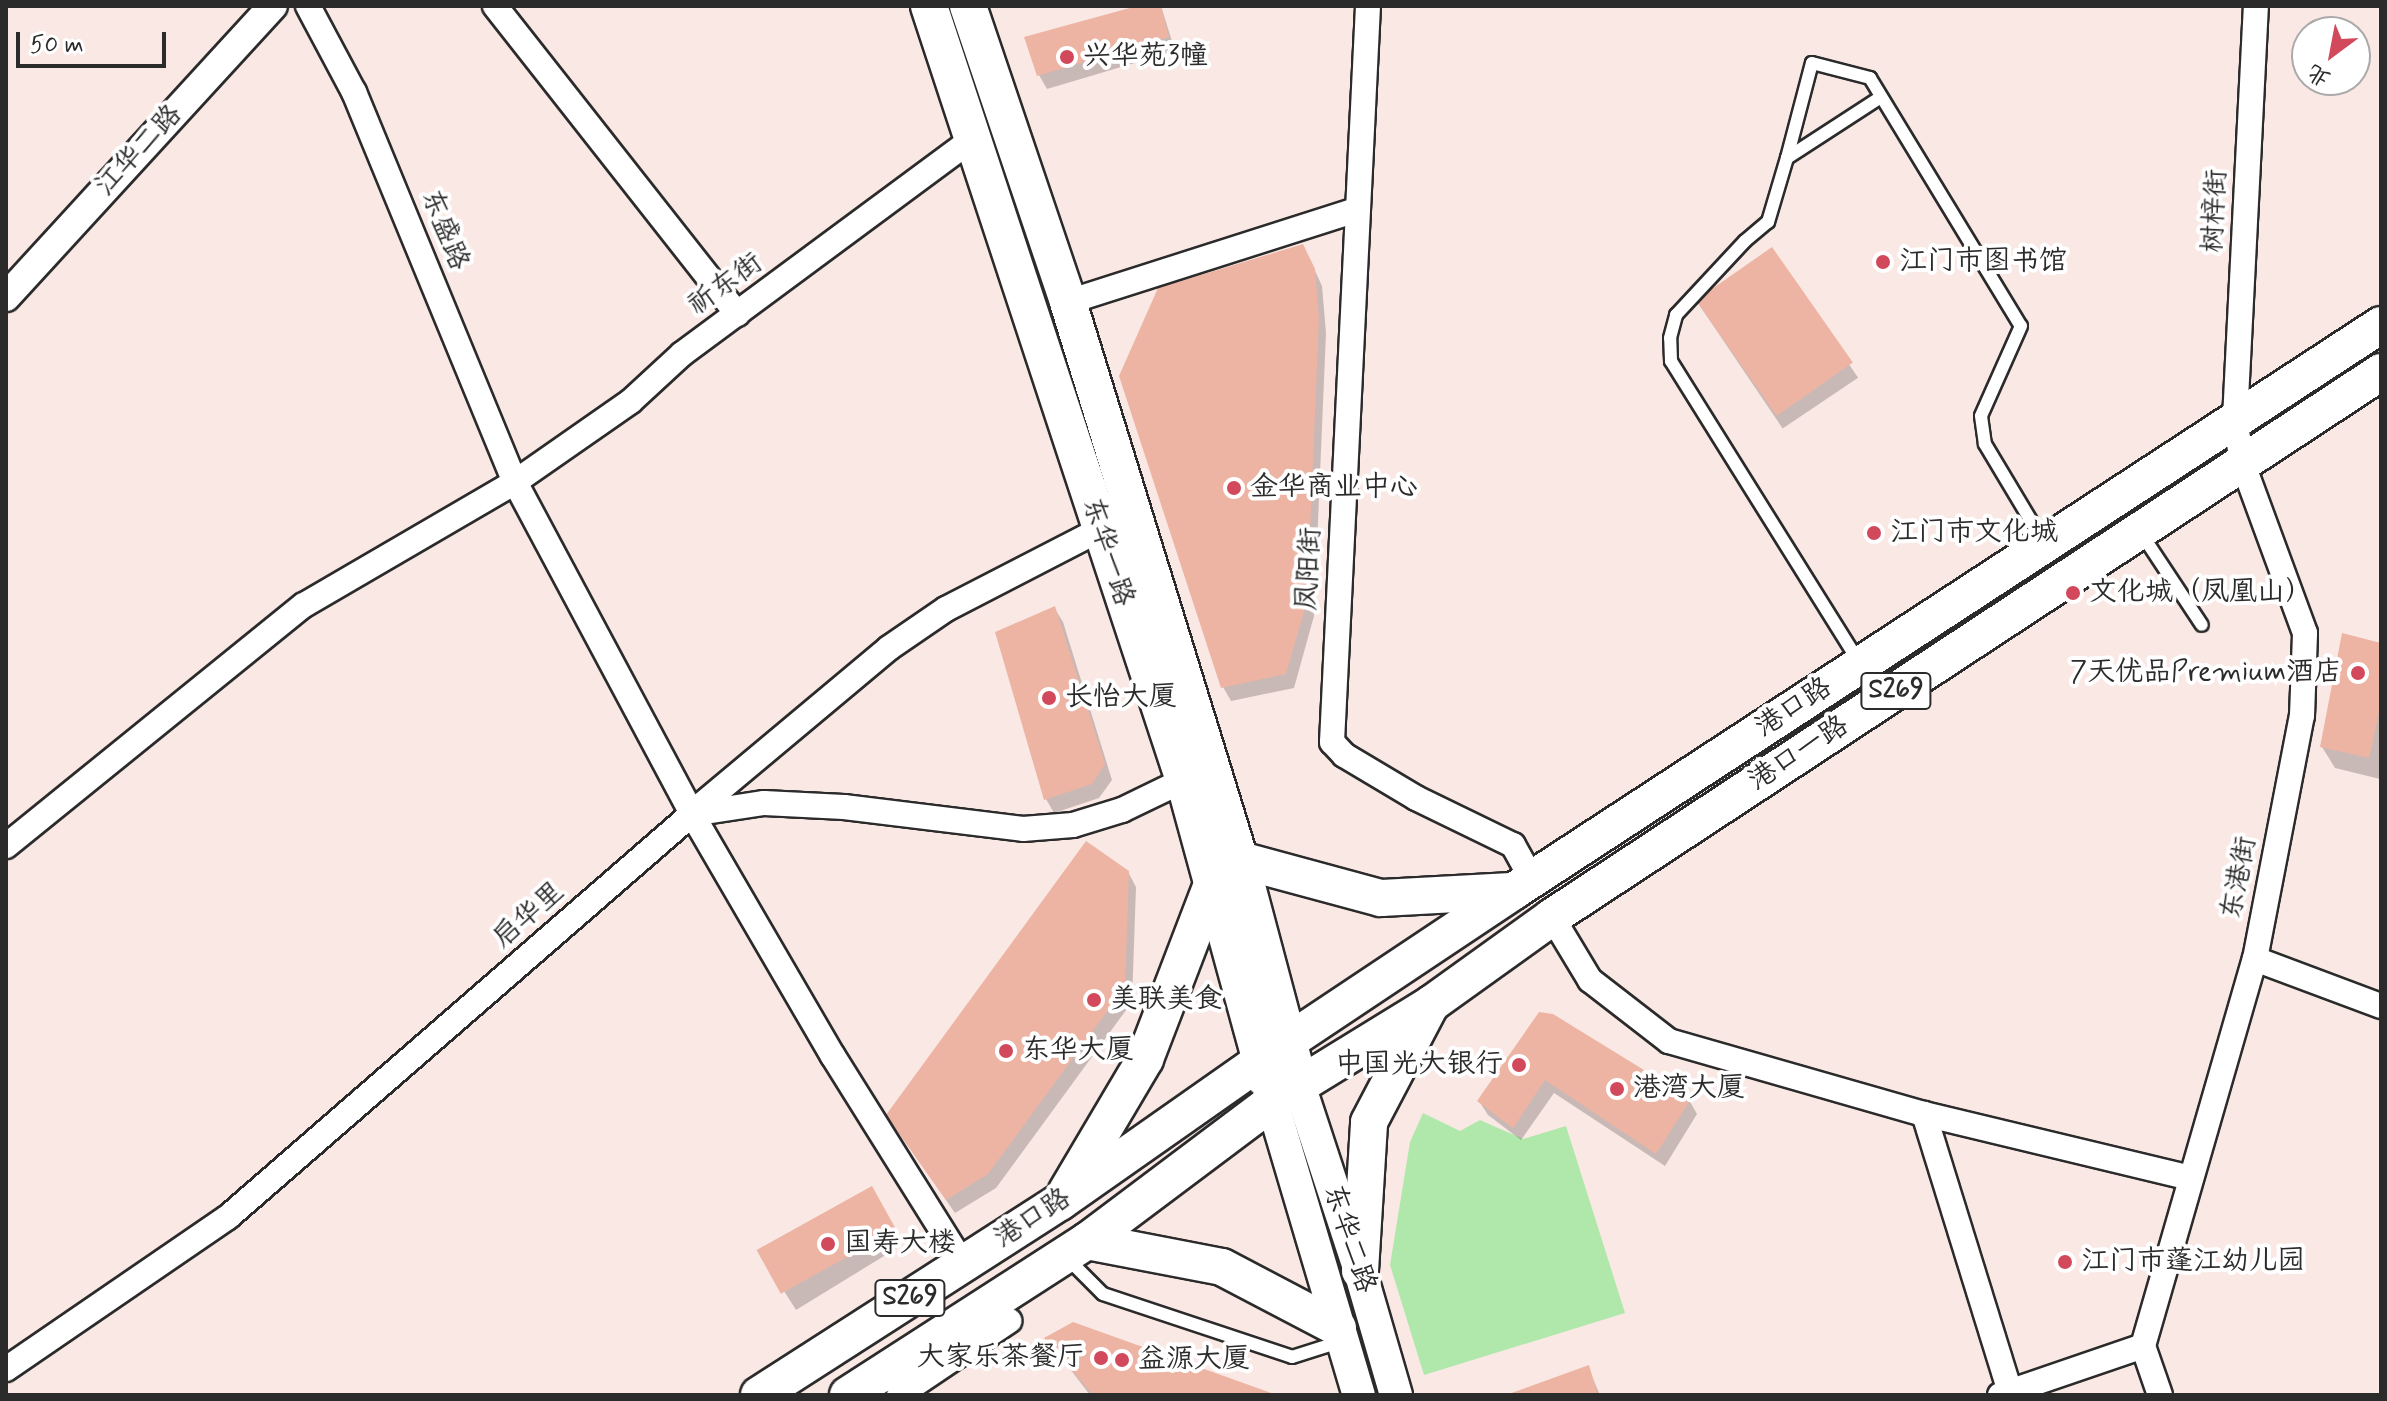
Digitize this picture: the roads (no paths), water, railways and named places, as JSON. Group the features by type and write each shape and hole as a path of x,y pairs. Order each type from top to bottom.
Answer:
{"main road":[{"name":"东华一路","path":"929,6 1099,530 1184,780 1226,871"},
{"name":"东华一路","path":"968,6 1068,302 1285,1093"},
{"name":"港口路","path":"759,1395 1060,1202 1275,1050 1523,885 2381,325"},
{"name":"港口一路","path":"1285,1093 1431,1004 1552,917 2381,372"},
{"path":"1631,815 1652,852"},
{"path":"1060,1202 1145,1059 1226,871 1381,898 1523,885"},
{"path":"1360,1271 1369,1122 1431,1004"},
{"name":"港口路","path":"848,1395 1076,1249 1285,1093"},
{"name":"东华二路","path":"1285,1093 1360,1271 1396,1395"},
{"name":"东华二路","path":"1285,1093 1340,1334 1359,1395"},
{"path":"1076,1249 1222,1267 1340,1334"},
{"path":"953,1271 971,1316"},
{"path":"1009,1321 1033,1276"}],"street":[{"name":"江华二路","path":"6,297 273,6"},
{"name":"东盛路","path":"308,6 354,92 515,482 692,814 833,1056 953,1271"},
{"path":"495,6 737,314"},
{"name":"凤阳街","path":"1368,6 1332,742 1344,755 1416,798 1513,845 1523,885"},
{"name":"树梓街","path":"2235,419 2256,6"},
{"name":"祈东街","path":"6,846 304,605 515,482 631,401 682,354 974,138"},
{"path":"1068,302 1356,210"},
{"name":"东港街","path":"2143,1346 2255,959 2302,716 2305,633 2242,462 2235,419"},
{"name":"启华里","path":"6,1369 228,1217 692,814 889,648 946,609 1099,530"},
{"path":"692,814 764,803 844,807 1023,829 1073,825 1122,810 1184,780"},
{"path":"1552,917 1590,980 1669,1041 1924,1114 2190,1178"},
{"path":"2255,959 2381,1006"},
{"path":"1924,1114 2007,1394 2143,1346 2160,1395"},
{"path":"909,1393 1009,1321"}],"lane":[{"path":"1860,664 1671,361 1670,338 1676,315 1745,241 1768,222 1812,63 1870,78 2021,326 1981,416 1985,444 2045,543"},
{"path":"1787,158 1881,97"},
{"path":"2140,530 2202,625"},
{"path":"1076,1249 1103,1294 1292,1357 1340,1334"}],"place":[{"name":"兴华苑3幢","path":"1067,57"},
{"name":"江门市图书馆","path":"1883,262"},
{"name":"金华商业中心","path":"1234,488"},
{"name":"江门市文化城","path":"1874,533"},
{"name":"文化城（凤凰山）","path":"2073,593"},
{"name":"7天优品Premium酒店","path":"2358,673"},
{"name":"长怡大厦","path":"1049,698"},
{"name":"美联美食","path":"1094,1000"},
{"name":"东华大厦","path":"1006,1051"},
{"name":"中国光大银行","path":"1519,1065"},
{"name":"港湾大厦","path":"1617,1089"},
{"name":"国寿大楼","path":"828,1244"},
{"name":"江门市蓬江幼儿园","path":"2065,1262"},
{"name":"大家乐茶餐厅","path":"1101,1358"},
{"name":"益源大厦","path":"1122,1360"}]}
